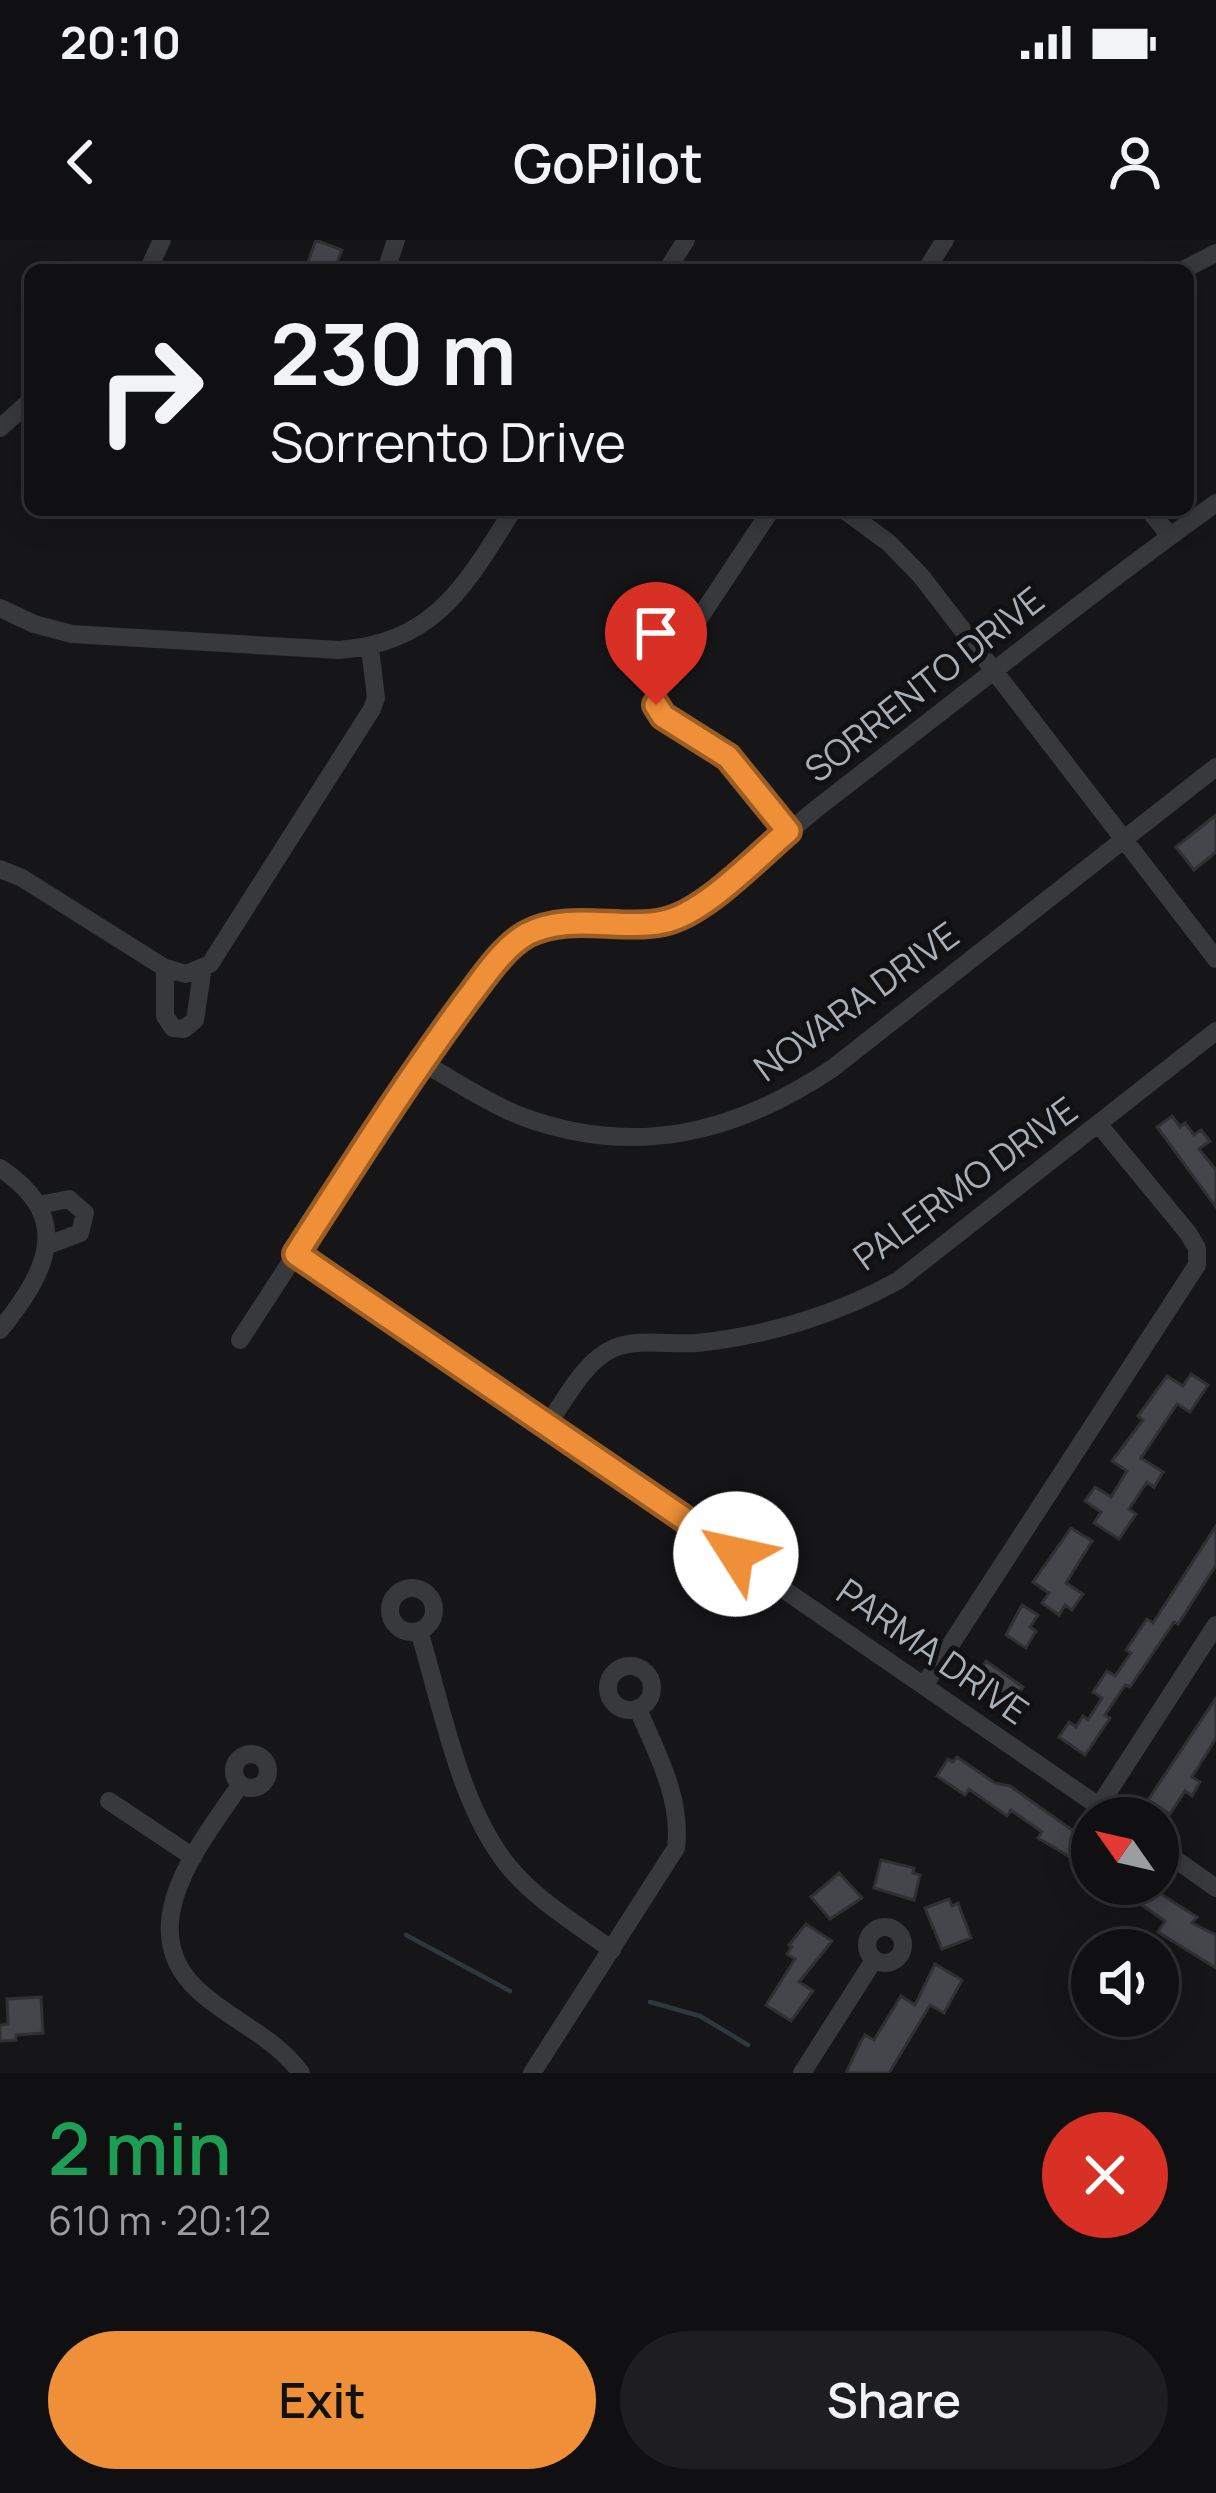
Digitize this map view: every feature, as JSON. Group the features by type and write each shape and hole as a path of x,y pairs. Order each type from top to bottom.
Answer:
{"street":[{"path":"0,428 24,406"},
{"name":"SORRENTO DRIVE","path":"240,1340 421,1062 498,960 527,934 580,922 652,923 683,915 1216,503"},
{"path":"0,608 72,634 370,648 410,633 448,605 509,516"},
{"path":"767,516 654,693 663,716 728,757 788,831"},
{"path":"852,516 904,558 1216,958"},
{"path":"1154,516 1170,536"},
{"path":"0,869 22,878 165,968 195,970 209,964 372,709 376,698 370,648"},
{"name":"NOVARA DRIVE","path":"421,1062 516,1114 572,1129 655,1135 726,1124 789,1097 833,1067 1216,767"},
{"path":"165,968 165,1016 173,1028 184,1029 194,1020 198,1007 195,970"},
{"name":"PALERMO DRIVE","path":"548,1424 588,1369 614,1348 729,1339 815,1316 880,1291 912,1272 1216,1031"},
{"path":"925,1684 1197,1265 1197,1248 1188,1233 1100,1126"},
{"path":"0,1168 39,1205 48,1245 31,1291 0,1330"},
{"path":"39,1205 69,1199 85,1213 80,1234 48,1245"},
{"name":"PARMA DRIVE","path":"296,1254 1086,1797"},
{"path":"1105,1797 1216,1625"},
{"path":"419,1631 471,1801 493,1844 538,1896 612,1950"},
{"path":"532,2073 670,1862 678,1831 674,1797 638,1709"},
{"path":"240,1785 177,1884 171,1936 186,1976 198,1990 275,2045 301,2073"},
{"path":"109,1801 193,1857"},
{"path":"1179,1862 1216,1888"},
{"path":"802,2073 874,1960"}],"building":[{"path":"316,240 342,250 336,264 307,264"},
{"path":"1216,815 1216,852 1194,870 1176,847"},
{"path":"1172,1116 1180,1127 1185,1123 1194,1135 1201,1130 1210,1141 1199,1149 1216,1170 1216,1207 1157,1127"},
{"path":"1191,1374 1208,1385 1190,1412 1177,1404 1141,1458 1163,1472 1154,1487 1147,1482 1129,1509 1136,1514 1119,1539 1094,1523 1101,1512 1085,1501 1095,1487 1111,1497 1127,1471 1112,1461 1143,1420 1138,1416 1167,1376 1183,1386"},
{"path":"1216,1526 1216,1565 1178,1624 1174,1622 1130,1687 1125,1685 1085,1755 1059,1737 1069,1722 1076,1727 1083,1716 1088,1720 1102,1698 1093,1692 1107,1671 1115,1676 1131,1653 1126,1650 1147,1619 1153,1623"},
{"path":"1071,1528 1092,1541 1066,1583 1083,1594 1072,1610 1065,1605 1059,1615 1042,1603 1049,1593 1033,1582"},
{"path":"1022,1605 1038,1615 1026,1648 1006,1635"},
{"path":"986,1661 1023,1687 1013,1702 975,1678"},
{"path":"1216,1698 1216,1738 1192,1777 1200,1782 1192,1796 1185,1791 1179,1800 1150,1797"},
{"path":"957,1757 995,1783 1010,1786 1071,1829 1071,1858 1038,1838 1042,1832 1011,1810 1007,1816 969,1789 965,1795 937,1776 948,1759 953,1762"},
{"path":"881,1860 914,1868 913,1873 920,1875 914,1900 874,1888"},
{"path":"839,1873 862,1898 830,1919 811,1897"},
{"path":"949,1899 952,1906 958,1903 971,1938 942,1949 925,1908"},
{"path":"1142,1905 1178,1905 1197,1917 1192,1923 1216,1935 1216,1968 1179,1945 1179,1929 1160,1929 1165,1921"},
{"path":"806,1924 832,1941 799,1982 813,1991 791,2021 766,2005 795,1959 787,1954 789,1945"},
{"path":"935,1964 962,1980 944,2013 930,2005 889,2073 846,2073 865,2035 874,2040 901,1996 915,2005"},
{"path":"41,1997 43,2033 0,2041 0,2025 8,2024 7,1999"}],"waterway":[{"path":"406,1935 510,1991"},
{"path":"650,2002 700,2016 748,2045"}],"route":[{"path":"656,705 663,716 728,757 788,831 696,907 667,922 580,922 527,934 515,944 421,1062 296,1254 736,1554"}]}
